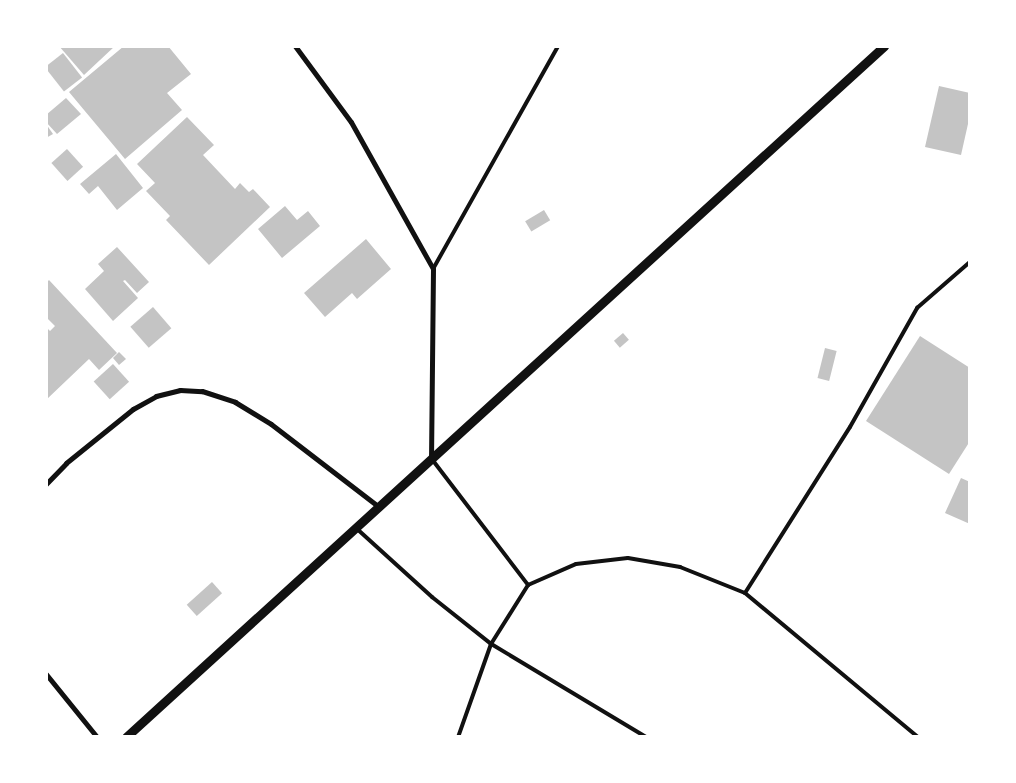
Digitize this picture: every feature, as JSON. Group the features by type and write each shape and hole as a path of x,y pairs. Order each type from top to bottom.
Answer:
{"street":[{"path":"295,46 351,122 433,269 431,457"},
{"path":"867,60 877,46"},
{"path":"126,737 884,46"},
{"path":"46,484 66,463 132,410 156,396 180,390 202,391 235,402 271,424 378,506"},
{"path":"46,674 97,737"}],"lane":[{"path":"433,269 558,46"},
{"path":"745,593 850,427 917,308 970,262"},
{"path":"431,457 528,586"},
{"path":"356,528 432,597 491,644 646,737"},
{"path":"458,737 491,644 528,586 576,564 628,558 680,567 745,593 918,737"}],"building":[{"path":"59,46 115,46 84,75"},
{"path":"124,46 168,46 191,74 167,93 182,110 125,159 69,92"},
{"path":"63,53 82,77 64,92 46,69 46,66"},
{"path":"939,86 970,93 970,115 961,155 925,147"},
{"path":"66,98 81,114 57,134 46,122 46,115"},
{"path":"187,117 214,145 203,155 235,189 240,183 249,192 253,189 270,207 209,265 166,220 170,216 146,191 155,183 137,164"},
{"path":"46,124 53,134 46,138"},
{"path":"67,149 83,167 67,181 51,163"},
{"path":"116,154 143,188 117,210 98,186 89,194 80,184"},
{"path":"285,206 297,220 308,211 320,226 282,258 258,229"},
{"path":"544,210 550,220 531,232 525,221"},
{"path":"366,239 391,269 357,299 352,293 325,317 304,293"},
{"path":"117,247 149,282 137,293 125,280 123,281 138,298 113,321 85,289 104,271 98,264"},
{"path":"49,280 117,353 99,370 89,359 46,400 46,327 50,331 55,326 46,317 46,283"},
{"path":"153,307 171,328 149,348 130,327"},
{"path":"623,333 629,340 620,348 614,341"},
{"path":"920,336 970,368 970,441 949,474 866,421"},
{"path":"825,348 837,351 829,381 818,378"},
{"path":"119,352 126,359 119,365 113,358"},
{"path":"113,364 129,382 110,399 94,381"},
{"path":"961,478 970,482 970,524 945,513"},
{"path":"212,582 222,593 197,616 187,605"}]}
